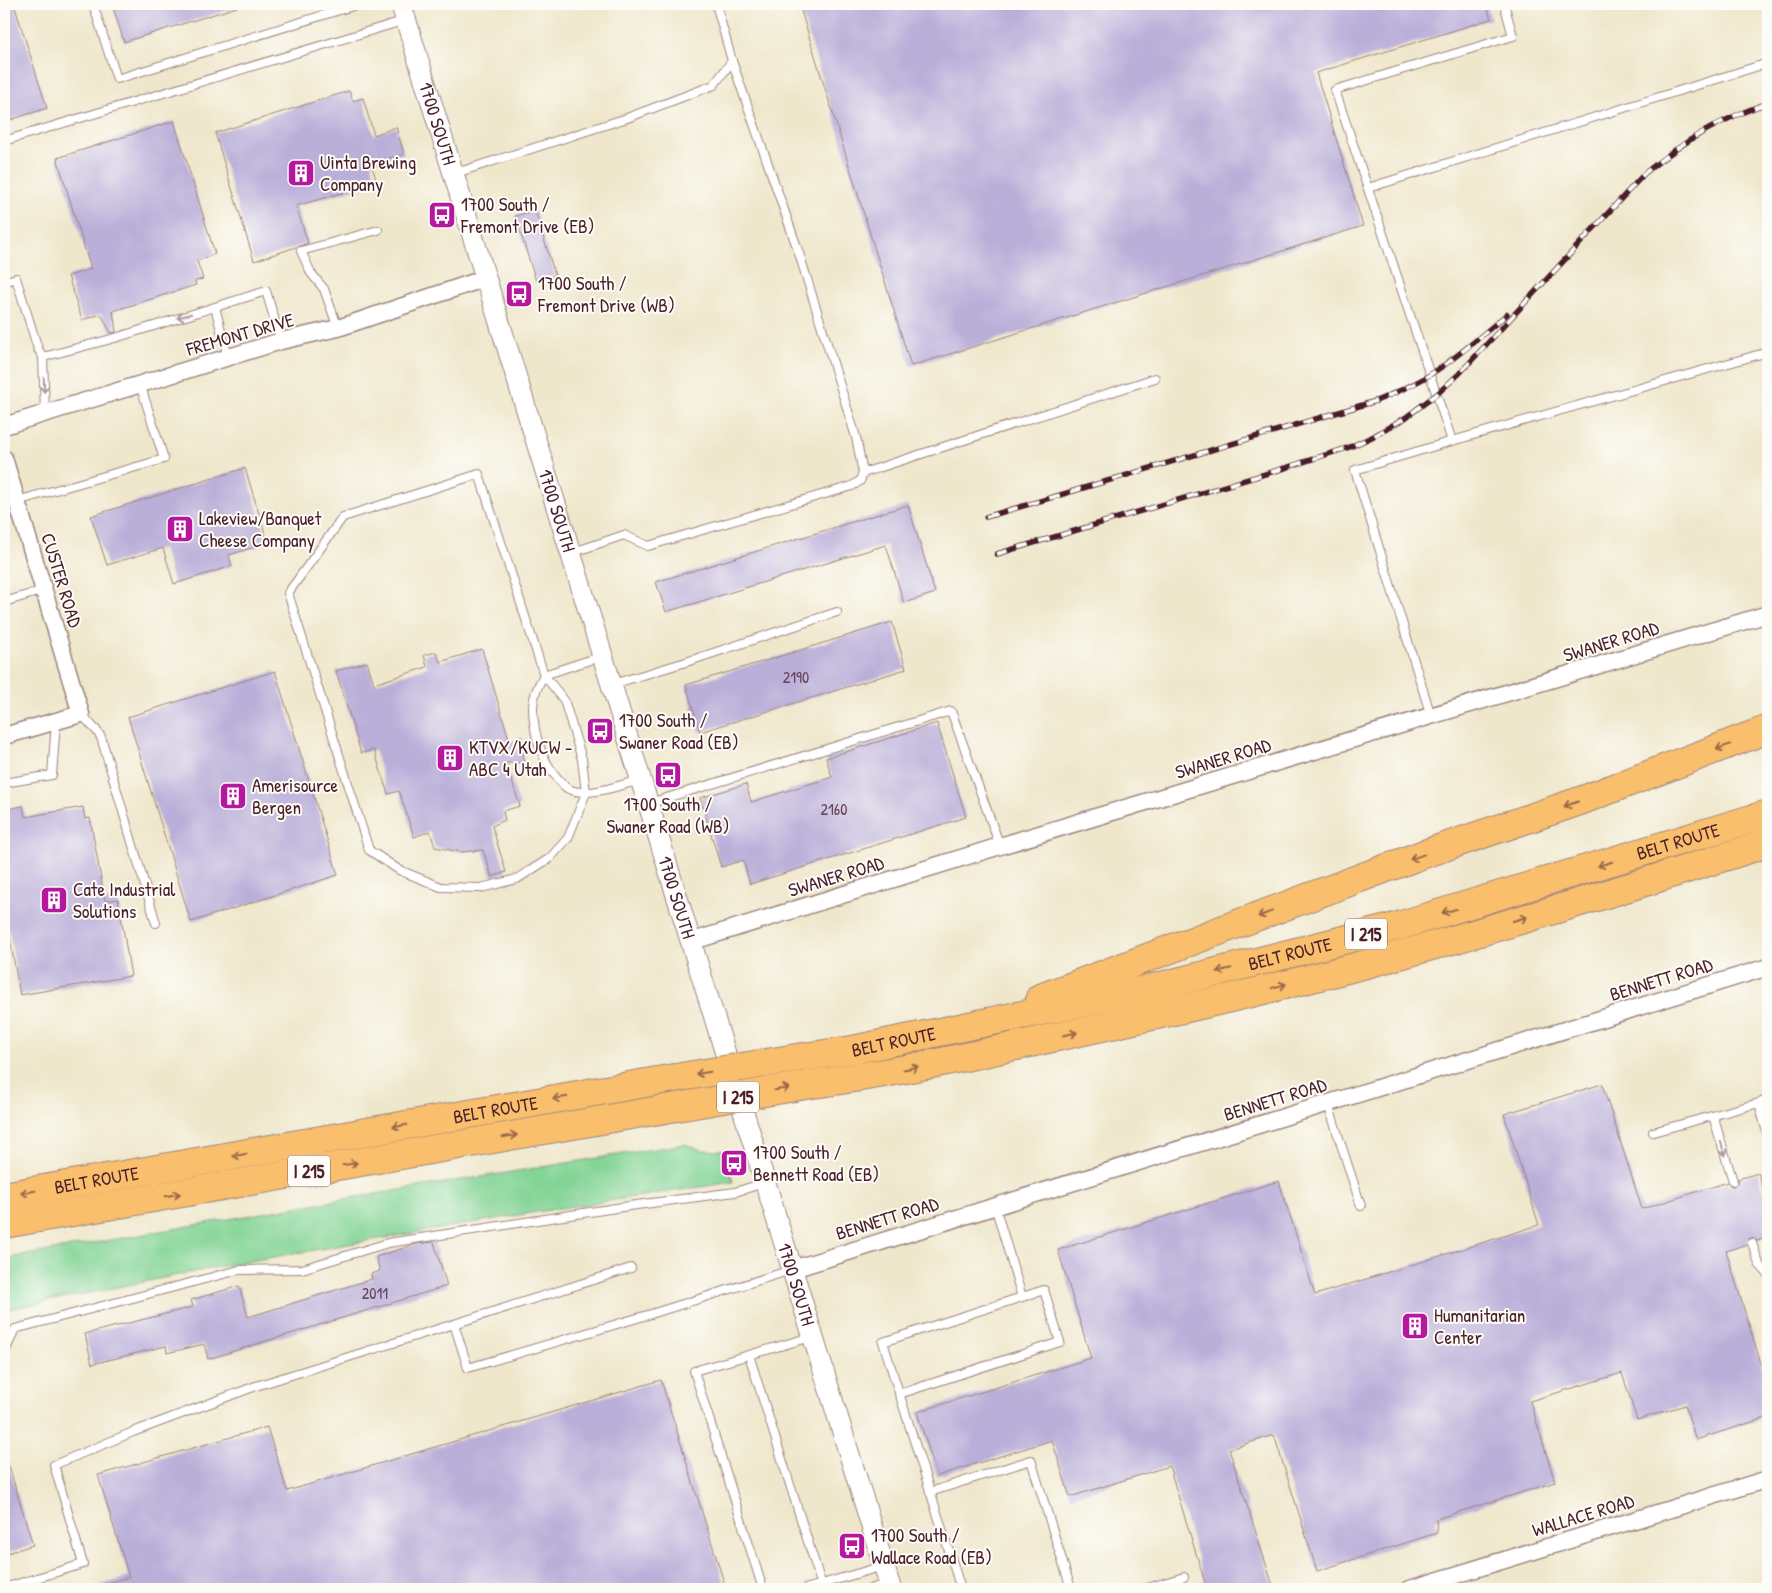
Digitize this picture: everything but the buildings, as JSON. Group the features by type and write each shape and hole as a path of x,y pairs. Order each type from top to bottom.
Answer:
{"highway":[{"path":"957,1029 1424,854 1580,801 1768,729"},
{"name":"BELT ROUTE","path":"4,1196 657,1081 852,1050 1153,988 1395,927 1768,814"},
{"name":"BELT ROUTE","path":"4,1224 812,1084 863,1078 972,1056 1224,1000 1402,954 1768,843"},
{"path":"1673,873 1768,854"},
{"path":"4,1240 65,1228 142,1200"}],"street":[{"name":"1700 SOUTH","path":"403,12 888,1579"},
{"name":"FREMONT DRIVE","path":"4,426 281,341 338,328 486,278"},
{"name":"CUSTER ROAD","path":"4,458 81,714"},
{"name":"SWANER ROAD","path":"690,942 1000,846 1768,614"},
{"path":"4,736 81,714"},
{"name":"BENNETT ROAD","path":"792,1269 1768,967"},
{"name":"WALLACE ROAD","path":"1410,1589 1768,1479"}],"lane":[{"path":"94,4 117,79 340,6 358,4"},
{"path":"570,553 624,534 648,546 852,486 860,481 863,473 856,436 798,250 732,61 716,4"},
{"path":"1452,440 1335,90 1513,36 1504,4"},
{"path":"4,142 403,12"},
{"path":"452,175 627,118 714,85 732,61"},
{"path":"1368,188 1768,63"},
{"path":"338,328 324,289 311,273 301,251 378,230"},
{"path":"4,282 16,278 38,349 43,357 45,413"},
{"path":"43,357 266,291 281,341"},
{"path":"215,307 228,357"},
{"path":"1430,716 1355,470 1452,440 1768,352"},
{"path":"863,473 1155,378"},
{"path":"17,501 164,459 140,384"},
{"path":"480,474 544,675 564,700 582,759 586,793 568,838 550,858 517,879 481,888 441,887 399,870 370,850 288,593 343,517 480,474"},
{"path":"4,602 44,590"},
{"path":"611,684 686,662 837,612"},
{"path":"602,656 544,675 536,691 533,706 536,733 544,760 567,789 586,793 640,780"},
{"path":"648,804 951,710 1000,846"},
{"path":"81,714 100,737 156,923"},
{"path":"4,783 52,775 56,722"},
{"path":"1653,1132 1768,1100"},
{"path":"1759,1103 1768,1136"},
{"path":"1328,1104 1361,1206"},
{"path":"1713,1116 1733,1181"},
{"path":"4,1354 15,1329 239,1270 302,1269 388,1243 629,1206 735,1192 766,1182"},
{"path":"995,1206 1022,1297"},
{"path":"1752,1242 1759,1264 1768,1274"},
{"path":"4,1588 83,1564 54,1465 134,1432 256,1386 631,1268"},
{"path":"454,1324 468,1368 651,1314 792,1269"},
{"path":"899,1394 1060,1342 1044,1290 883,1342 899,1394 961,1589"},
{"path":"763,1589 694,1371 813,1336"},
{"path":"749,1355 822,1587"},
{"path":"930,1492 1031,1460 1071,1589"},
{"path":"1144,1589 1184,1577"},
{"path":"805,1589 888,1579"},
{"path":"870,1589 888,1579"}],"green space":[{"path":"685,1144 702,1150 724,1151 733,1182 555,1209 238,1263 4,1310 4,1259 313,1204"}],"railway":[{"path":"997,554 1350,447 1405,418 1437,394 1460,373 1645,173 1673,151 1703,132 1735,116 1768,103"},
{"path":"986,517 1376,401 1425,378 1470,346 1507,314"}],"place":[{"name":"Uinta Brewing Company","path":"301,173"},
{"name":"1700 South / Fremont Drive (EB)","path":"442,215"},
{"name":"1700 South / Fremont Drive (WB)","path":"519,294"},
{"name":"Lakeview/Banquet Cheese Company","path":"180,529"},
{"name":"1700 South / Swaner Road (EB)","path":"600,731"},
{"name":"KTVX/KUCW - ABC 4 Utah","path":"450,758"},
{"name":"1700 South / Swaner Road (WB)","path":"668,775"},
{"name":"Amerisource Bergen","path":"233,796"},
{"name":"Cate Industrial Solutions","path":"54,900"},
{"name":"1700 South / Bennett Road (EB)","path":"734,1163"},
{"name":"Humanitarian Center","path":"1415,1326"},
{"name":"1700 South / Wallace Road (EB)","path":"852,1546"}]}
